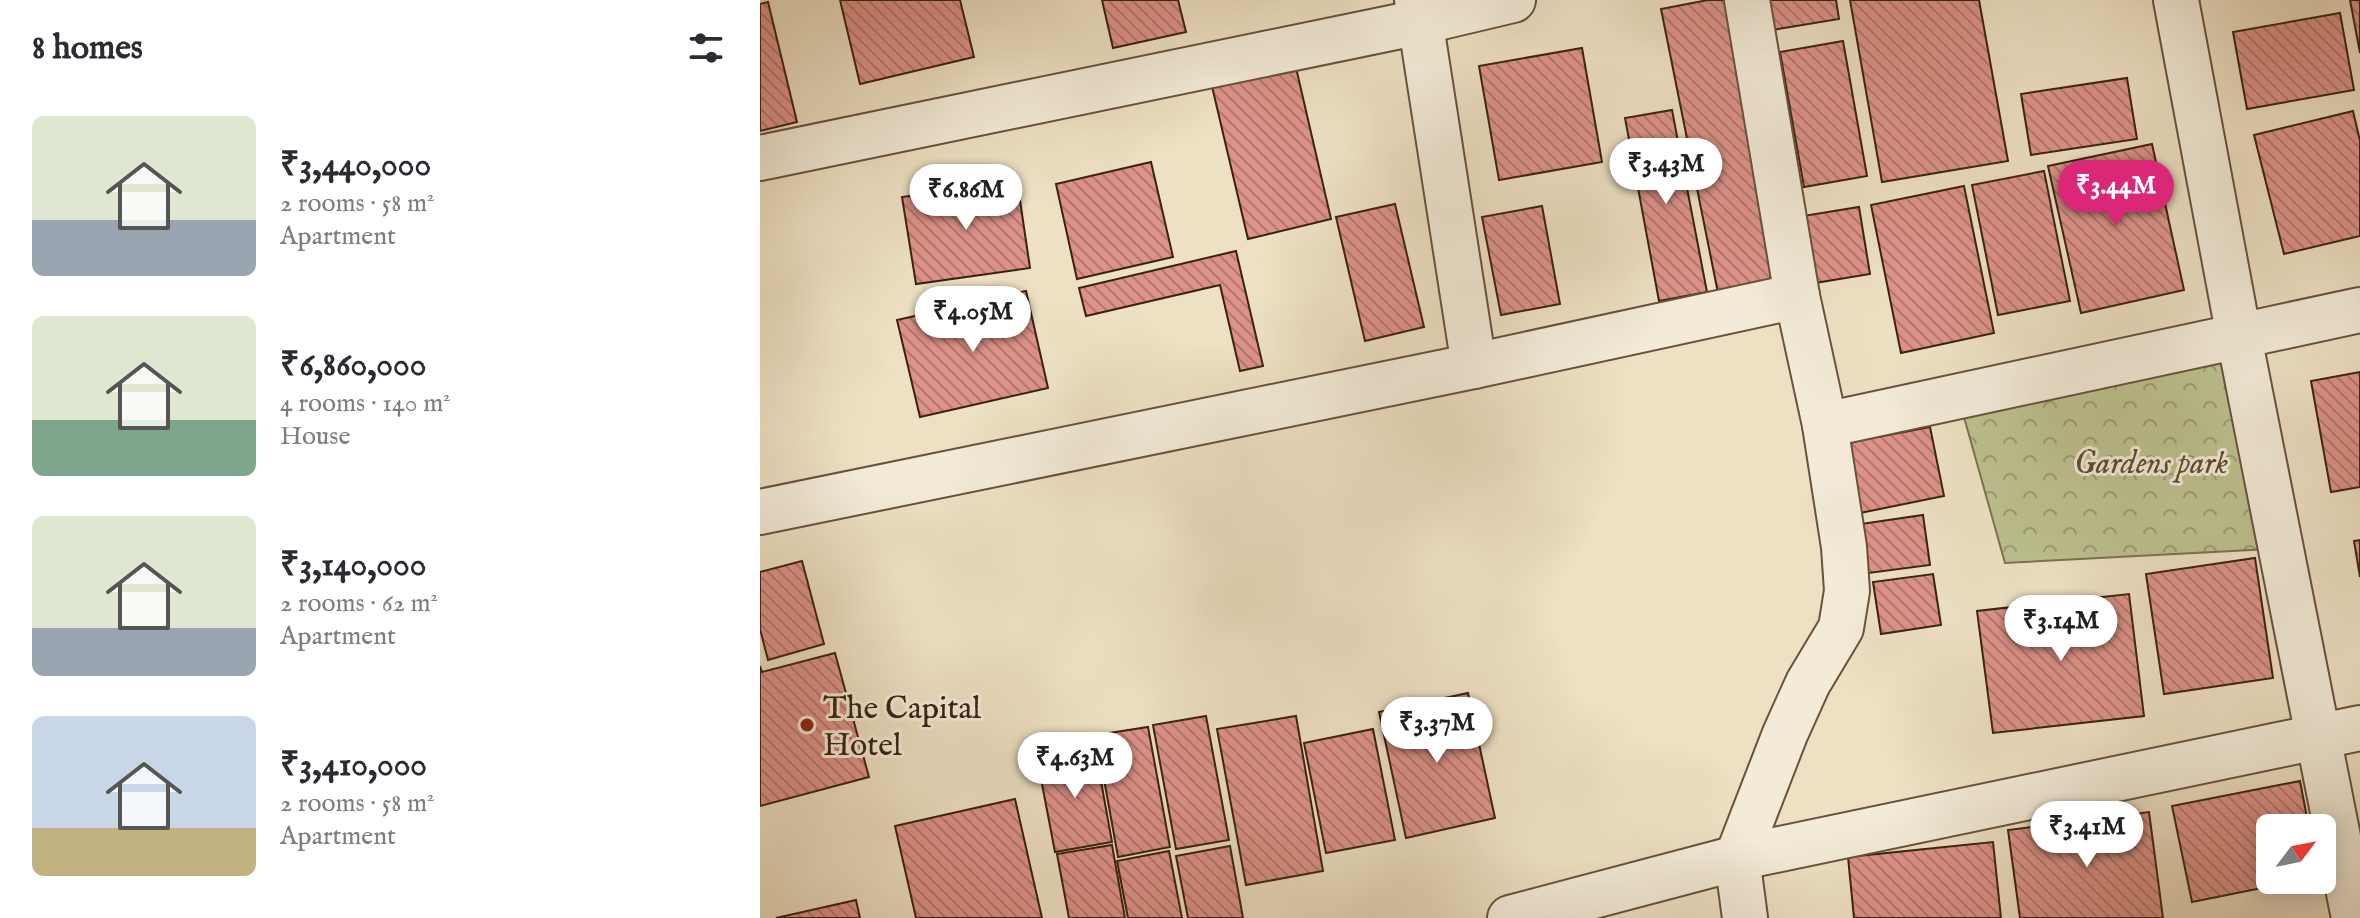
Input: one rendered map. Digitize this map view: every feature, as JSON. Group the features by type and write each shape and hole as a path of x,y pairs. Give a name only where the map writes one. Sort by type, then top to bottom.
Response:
{"street":[{"path":"760,158 1418,11 1513,0"},
{"path":"1745,918 1737,858 1808,683 1841,628 1847,591 1844,547 1825,425 1797,296 1747,0"},
{"path":"2176,0 2239,337 2339,732 2354,918"},
{"path":"1418,11 1474,366"},
{"path":"760,512 1474,366 1797,296"},
{"path":"1825,425 2360,310"},
{"path":"1510,918 1737,858 2339,732"}],"green space":[{"name":"Gardens park","path":"2231,350 2270,549 2005,563 1962,410"}],"building":[{"path":"840,0 960,0 974,57 860,84"},
{"path":"1102,0 1178,0 1186,32 1113,48"},
{"path":"1725,0 1783,286 1719,298 1661,9"},
{"path":"1767,0 1836,0 1839,19 1772,30"},
{"path":"1850,0 1979,0 2008,161 1882,182"},
{"path":"2350,0 2360,0 2360,53"},
{"path":"768,2 797,122 760,131 760,4"},
{"path":"2340,13 2354,90 2247,109 2233,32"},
{"path":"1843,41 1867,176 1804,187 1780,52"},
{"path":"1582,48 1602,162 1499,180 1479,66"},
{"path":"1294,59 1331,219 1248,239 1210,78"},
{"path":"2127,78 2137,139 2031,155 2021,94"},
{"path":"1672,110 1707,292 1659,301 1625,118"},
{"path":"2353,111 2360,141 2360,236 2284,254 2254,135"},
{"path":"2152,144 2184,290 2081,313 2048,166"},
{"path":"1151,162 1173,257 1077,279 1056,184"},
{"path":"2044,171 2070,301 1998,315 1972,185"},
{"path":"1017,180 1030,268 916,284 902,197"},
{"path":"1964,186 1994,333 1901,353 1871,205"},
{"path":"1395,204 1424,327 1365,341 1336,217"},
{"path":"1542,206 1560,304 1501,315 1482,217"},
{"path":"1859,207 1870,274 1815,283 1803,216"},
{"path":"1236,251 1263,366 1240,371 1220,285 1086,316 1079,288"},
{"path":"1026,291 1048,388 920,417 897,320"},
{"path":"2360,372 2360,487 2331,492 2311,381"},
{"path":"1930,427 1944,496 1855,514 1841,444"},
{"path":"1923,515 1930,565 1861,574 1854,525"},
{"path":"2360,540 2360,577 2354,541"},
{"path":"2255,558 2273,678 2164,694 2146,574"},
{"path":"802,561 824,644 768,660 760,629 760,572"},
{"path":"1933,574 1941,625 1881,634 1873,582"},
{"path":"2129,594 2144,716 1993,733 1977,611"},
{"name":"The Capital Hotel","path":"835,653 869,777 760,806 760,666 762,672"},
{"path":"1468,693 1495,818 1406,838 1379,712"},
{"path":"1206,716 1229,840 1176,849 1153,725"},
{"path":"1296,716 1323,871 1246,885 1217,729"},
{"path":"1148,727 1170,847 1118,857 1096,735"},
{"path":"1373,729 1395,840 1326,853 1304,743"},
{"path":"1095,748 1112,842 1055,852 1037,758"},
{"path":"2300,781 2306,814 2256,814 2256,889 2192,902 2172,806"},
{"path":"1015,799 1042,918 916,918 895,826"},
{"path":"2149,812 2163,918 2020,918 2008,830"},
{"path":"1993,842 2001,918 1854,918 1848,857"},
{"path":"1112,845 1125,918 1069,918 1057,854"},
{"path":"1230,846 1243,918 1188,918 1176,856"},
{"path":"1169,851 1182,918 1128,918 1117,861"},
{"path":"856,900 860,918 776,918"}],"place":[{"name":"The Capital Hotel","path":"807,725"}]}
